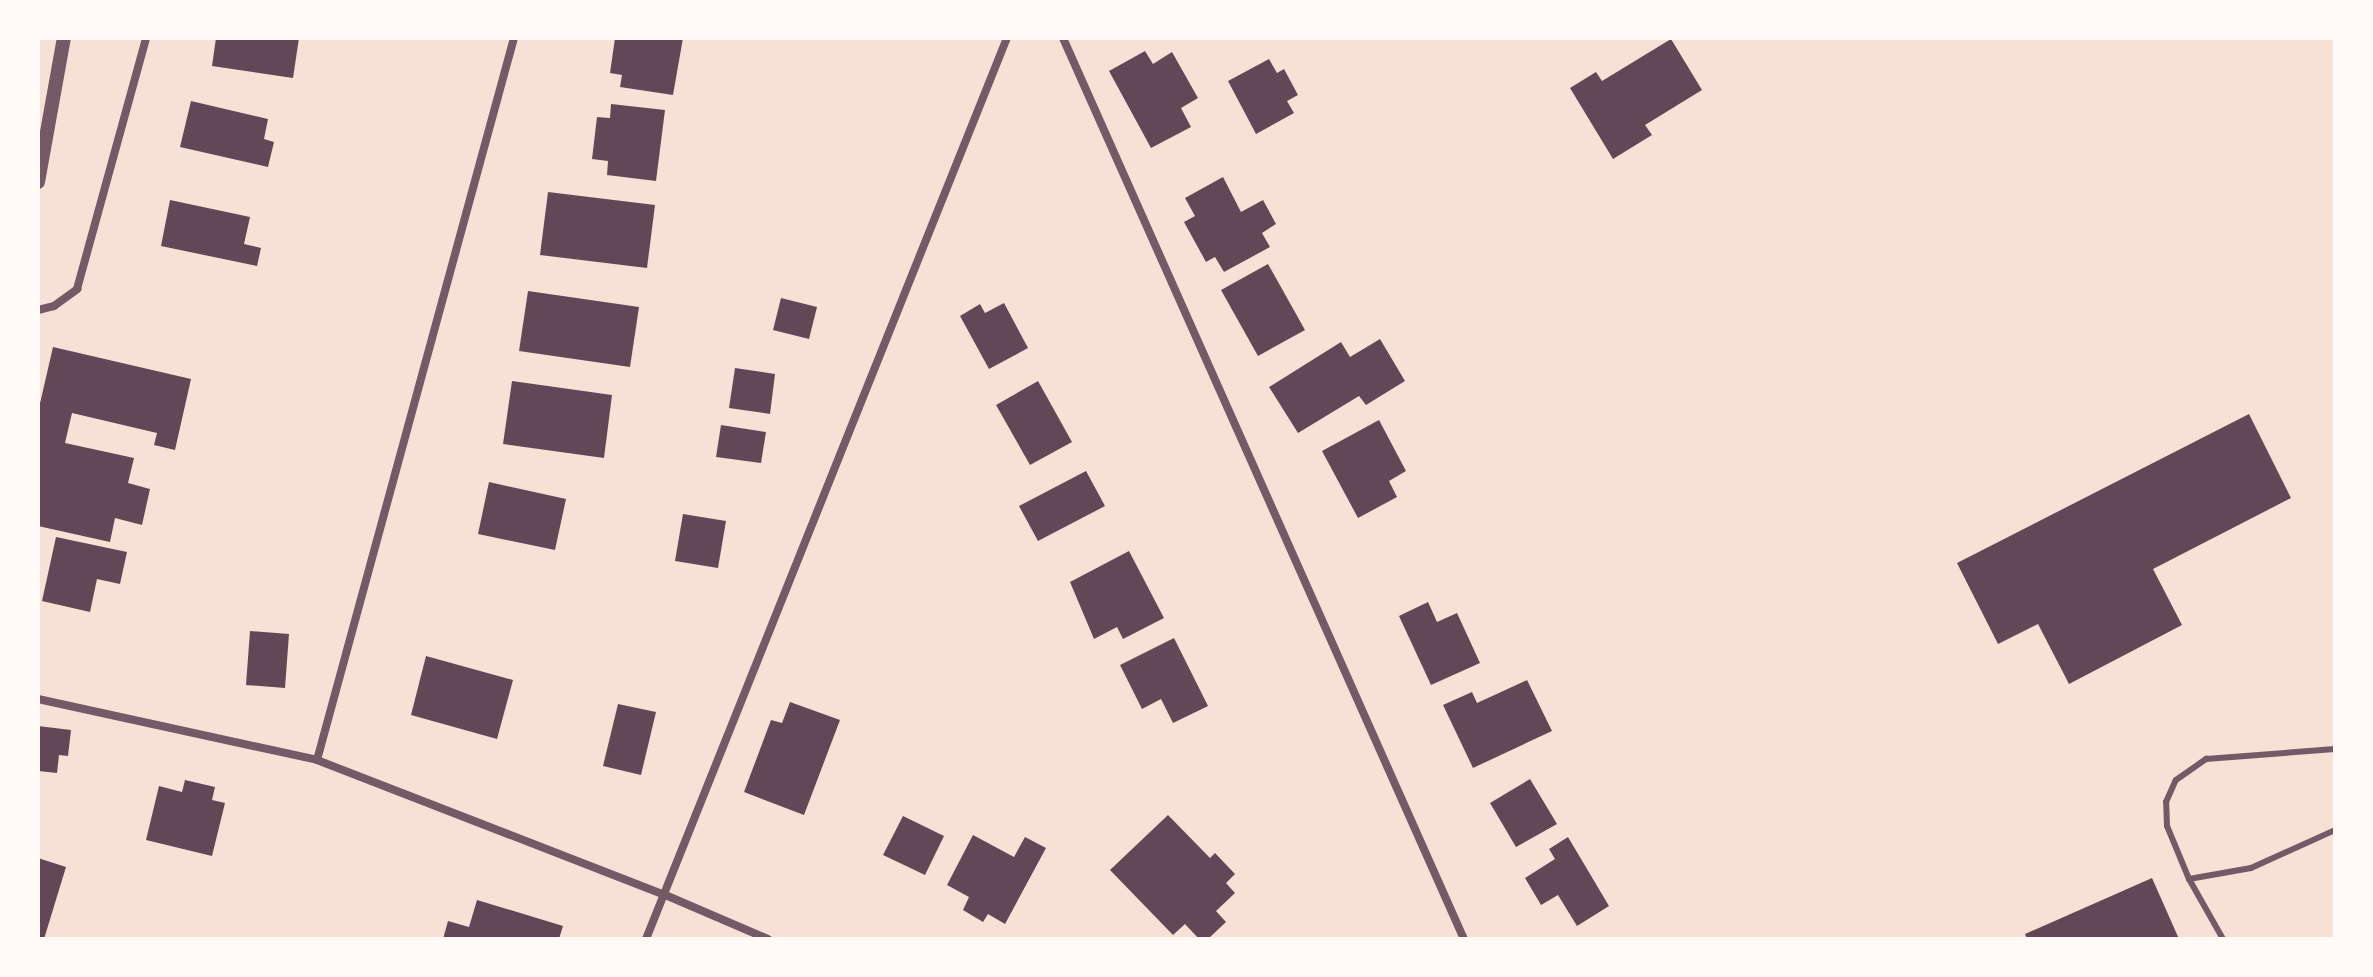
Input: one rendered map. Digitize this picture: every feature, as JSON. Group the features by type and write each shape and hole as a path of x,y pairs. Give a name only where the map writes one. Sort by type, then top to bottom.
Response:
{"street":[{"path":"38,182 64,38"},
{"path":"38,310 54,306 77,289 146,38"},
{"path":"317,760 514,38"},
{"path":"646,939 1007,38"},
{"path":"1063,38 1464,939"},
{"path":"38,699 317,760 663,894 768,939"}],"lane":[{"path":"2223,939 2189,879 2167,826 2166,802 2176,780 2206,759 2335,749"},
{"path":"2189,879 2251,868 2335,830"}],"building":[{"path":"216,38 299,38 293,78 212,66"},
{"path":"615,38 683,38 673,95 620,87 622,75 610,73"},
{"path":"1671,39 1702,90 1645,125 1652,135 1613,159 1570,88 1596,72 1602,81"},
{"path":"1145,51 1153,64 1172,52 1198,98 1181,108 1191,127 1151,148 1109,71"},
{"path":"1269,59 1277,73 1284,69 1298,95 1287,101 1294,113 1256,134 1228,81"},
{"path":"191,101 268,119 264,139 274,142 268,167 180,147"},
{"path":"611,104 665,110 656,181 607,175 608,161 592,159 597,117 610,118"},
{"path":"1223,177 1241,212 1263,200 1276,224 1262,233 1270,247 1224,272 1215,257 1206,262 1184,222 1195,216 1185,198"},
{"path":"548,192 655,205 647,268 540,255"},
{"path":"170,200 250,217 244,244 261,248 257,266 161,246"},
{"path":"1268,264 1305,330 1258,356 1221,290"},
{"path":"528,291 639,307 630,367 519,351"},
{"path":"781,298 817,307 809,339 773,330"},
{"path":"1004,303 1028,348 989,369 960,316 980,304 985,313"},
{"path":"1380,339 1405,381 1366,405 1359,396 1298,433 1269,387 1341,342 1350,357"},
{"path":"53,347 191,379 175,450 154,445 157,433 72,413 65,443 134,458 128,483 150,489 142,525 115,518 110,542 38,526 38,412"},
{"path":"735,368 775,374 770,414 729,408"},
{"path":"512,381 612,395 604,458 503,444"},
{"path":"1038,381 1072,442 1030,465 996,405"},
{"path":"2249,414 2291,498 2153,569 2182,625 2069,684 2038,624 1998,644 1957,563"},
{"path":"1379,420 1406,471 1389,481 1397,497 1358,518 1322,451"},
{"path":"721,425 766,432 761,463 716,457"},
{"path":"1086,471 1105,506 1038,541 1019,506"},
{"path":"489,482 566,499 555,550 478,534"},
{"path":"683,514 726,521 718,568 675,561"},
{"path":"56,537 127,552 120,584 97,579 90,612 42,601"},
{"path":"1129,551 1164,618 1123,639 1117,627 1094,639 1070,582"},
{"path":"1428,602 1437,622 1457,613 1480,663 1431,685 1399,616"},
{"path":"250,631 289,634 285,688 246,685"},
{"path":"1174,638 1208,706 1173,723 1161,699 1142,709 1120,665"},
{"path":"426,656 513,680 497,739 411,715"},
{"path":"1527,680 1552,731 1473,768 1443,705 1472,692 1477,703"},
{"path":"790,702 840,720 804,815 744,792 771,720 782,723"},
{"path":"618,704 656,712 641,775 603,766"},
{"path":"38,726 71,730 68,756 59,755 57,773 38,771"},
{"path":"1530,779 1557,824 1516,847 1490,803"},
{"path":"185,780 215,787 212,800 225,803 212,856 146,840 159,786 182,792"},
{"path":"1168,815 1210,858 1215,853 1235,874 1226,883 1235,893 1216,911 1226,922 1208,939 1199,939 1185,924 1173,935 1110,870"},
{"path":"903,816 944,836 925,875 883,855"},
{"path":"973,835 1014,857 1025,837 1046,848 1005,924 988,914 983,922 963,910 969,897 947,885"},
{"path":"1568,837 1609,906 1577,926 1558,895 1541,905 1525,878 1555,859 1549,849"},
{"path":"38,858 66,867 44,939 38,939"},
{"path":"2152,878 2179,939 2027,939 2025,934"},
{"path":"477,900 563,926 559,939 443,939 448,921 469,927"}]}
